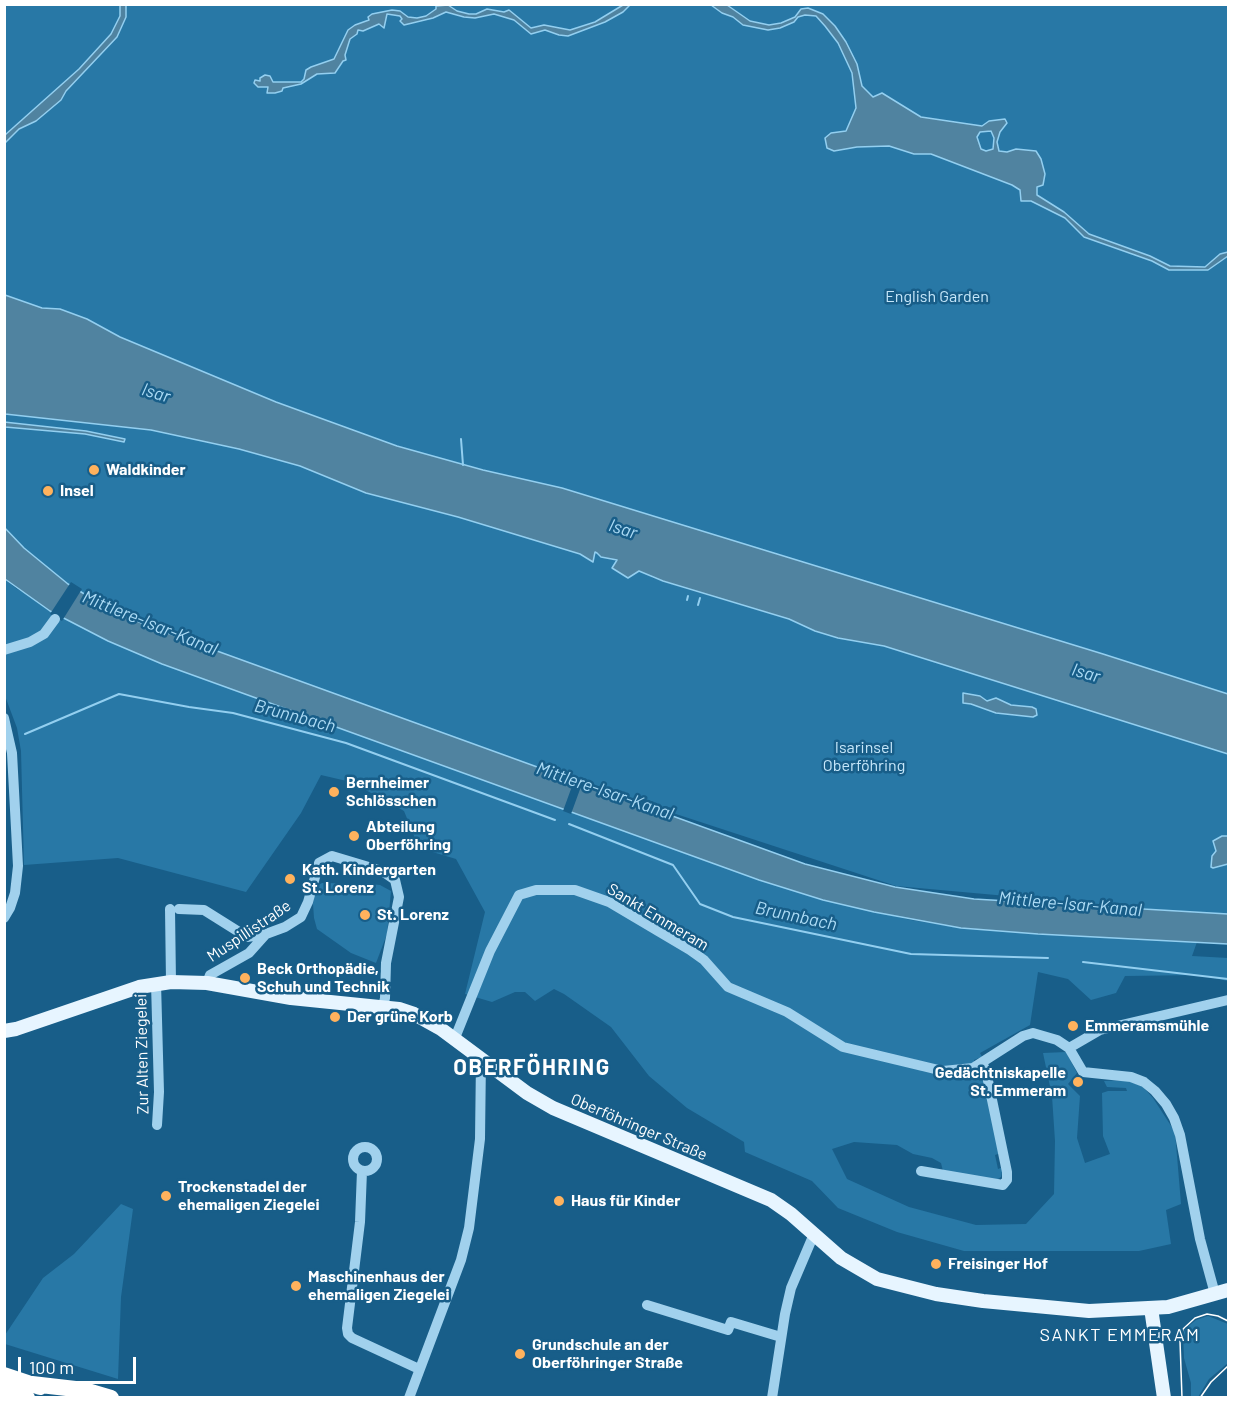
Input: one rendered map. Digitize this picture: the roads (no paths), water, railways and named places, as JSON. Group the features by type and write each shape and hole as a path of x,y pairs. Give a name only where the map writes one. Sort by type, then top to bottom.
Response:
{"highway":[{"path":"4,1375 30,1391 73,1398"},
{"path":"4,1390 84,1390 111,1398"}],"main road":[{"name":"Oberföhringer Straße","path":"4,1031 16,1029 119,993 156,983 171,982 207,983 291,998 399,1009 414,1014 455,1038 481,1059 548,1105 771,1200 791,1214 841,1258 877,1279 936,1294 1089,1311 1168,1307 1228,1290"},
{"path":"1151,1308 1164,1398"}],"street":[{"path":"4,650 30,642 44,634 55,620"},
{"path":"4,718 12,750 10,814 17,881 10,908 4,918"},
{"name":"Muspillistraße","path":"207,983 210,975 249,953 266,934 285,927 301,917 308,902 319,863 332,856 382,872 395,880 399,897 386,963 383,1007"},
{"name":"Sankt Emmeram","path":"455,1038 490,951 519,895 536,890 575,890 609,902 704,960 728,987 787,1012 843,1047 943,1071 973,1068 1023,1036 1033,1034 1057,1040 1069,1048"},
{"path":"171,982 174,909 204,910 247,937 266,934"},
{"name":"Zur Alten Ziegelei","path":"156,983 159,1092 157,1125"},
{"path":"1215,1294 1200,1239 1185,1155 1174,1118 1166,1104 1144,1082 1131,1077 1083,1072 1069,1048 1100,1030 1228,1000"},
{"path":"409,1398 461,1260 469,1228 480,1139 481,1059"},
{"path":"921,1171 1003,1185 1006,1180 1007,1172 986,1071 982,1063"},
{"path":"363,1171 348,1334 419,1370"},
{"path":"772,1398 791,1288 814,1234"},
{"path":"647,1305 728,1330 731,1322 782,1337"}],"water":[{"path":"120,5 126,5 126,17 117,37 66,91 61,100 36,121 19,129 5,143 5,135 79,69 111,34 120,16"},
{"path":"448,5 457,11 469,14 476,14 487,9 504,12 509,10 531,28 544,25 570,30 595,22 623,5 630,5 623,12 605,22 568,36 545,30 531,34 514,20 494,14 475,18 446,12 433,18 404,25 400,21 402,19 400,16 387,14 384,28 379,24 363,31 358,30 357,34 350,39 345,55 346,60 335,73 317,74 301,84 283,88 282,91 275,93 267,93 268,87 258,87 254,83 255,80 260,81 260,78 265,75 270,76 273,82 301,82 306,70 334,59 348,30 369,20 368,17 372,14 392,10 417,18 426,16 436,9 436,6"},
{"path":"711,5 727,5 750,21 769,25 795,17 801,9 808,8 823,14 846,42 857,64 862,86 873,97 882,93 921,117 982,126 989,121 1005,119 1007,123 1000,132 997,142 999,151 1007,152 1016,149 1036,151 1045,174 1043,185 1037,187 1037,195 1064,212 1089,234 1150,256 1170,266 1205,267 1220,254 1228,252 1228,256 1208,270 1169,270 1152,261 1084,237 1065,218 1031,201 1021,201 1020,190 1012,185 931,154 914,154 889,146 857,147 834,151 827,148 825,138 831,133 846,131 856,108 852,73 838,43 825,26 816,16 805,15 780,28 768,30 743,25 733,17","holes":["991,131 994,138 993,149 986,151 981,149 977,137 980,132"]},
{"name":"Isar","path":"5,295 42,308 60,309 87,319 120,337 276,402 397,446 483,470 562,488 1228,694 1228,754 884,646 838,638 815,631 789,619 663,581 639,571 628,578 612,568 617,560 601,557 595,552 593,562 580,554 458,517 366,493 300,466 239,449 151,430 5,414"},
{"path":"4,422 86,431 125,439 124,442 85,434 5,427"},
{"path":"4,527 24,548 68,584 104,606 148,626 805,864 895,887 974,899 1228,914 1228,944 961,928 823,900 759,880 162,664 108,641 50,611 5,579"},
{"path":"963,693 980,696 987,701 996,698 1011,705 1032,707 1036,709 1037,715 1033,717 996,713 963,703"},
{"path":"1222,836 1228,836 1228,864 1213,868 1211,867 1212,856 1216,851 1213,841"}],"waterway":[{"path":"461,439 463,465"},
{"path":"687,600 688,596"},
{"path":"698,605 700,598"},
{"name":"Brunnbach","path":"25,734 119,694 233,713 346,743 555,820"},
{"name":"Brunnbach","path":"569,824 673,865 700,904 733,917 911,954 1048,958"},
{"name":"Brunnbach","path":"1083,962 1228,979"}],"tram line":[{"path":"1182,1398 1180,1341 1183,1329 1195,1318 1207,1314 1228,1321"},
{"path":"1200,1398 1211,1382 1228,1366"}],"place":[{"name":"Waldkinder","path":"94,470"},
{"name":"Insel","path":"48,491"},
{"name":"Bernheimer Schlösschen","path":"334,792"},
{"name":"Abteilung Oberföhring","path":"354,836"},
{"name":"Kath. Kindergarten St. Lorenz","path":"290,879"},
{"name":"St. Lorenz","path":"365,915"},
{"name":"Beck Orthopädie, Schuh und Technik","path":"245,978"},
{"name":"Der grüne Korb","path":"335,1017"},
{"name":"Emmeramsmühle","path":"1073,1026"},
{"name":"Gedächtniskapelle St. Emmeram","path":"1078,1082"},
{"name":"Trockenstadel der ehemaligen Ziegelei","path":"166,1196"},
{"name":"Haus für Kinder","path":"559,1201"},
{"name":"Freisinger Hof","path":"936,1264"},
{"name":"Maschinenhaus der ehemaligen Ziegelei","path":"296,1286"},
{"name":"Grundschule an der Oberföhringer Straße","path":"520,1354"}],"district":[{"name":"OBERFÖHRING","path":"532,1068"},
{"name":"SANKT EMMERAM","path":"1120,1335"}],"park label":[{"name":"English Garden","path":"937,297"},
{"name":"Isarinsel Oberföhring","path":"864,757"}],"water label":[{"name":"Mittlere-Isar-Kanal","path":"150,623"},
{"name":"Mittlere-Isar-Kanal","path":"605,791"},
{"name":"Mittlere-Isar-Kanal","path":"1070,904"}]}
